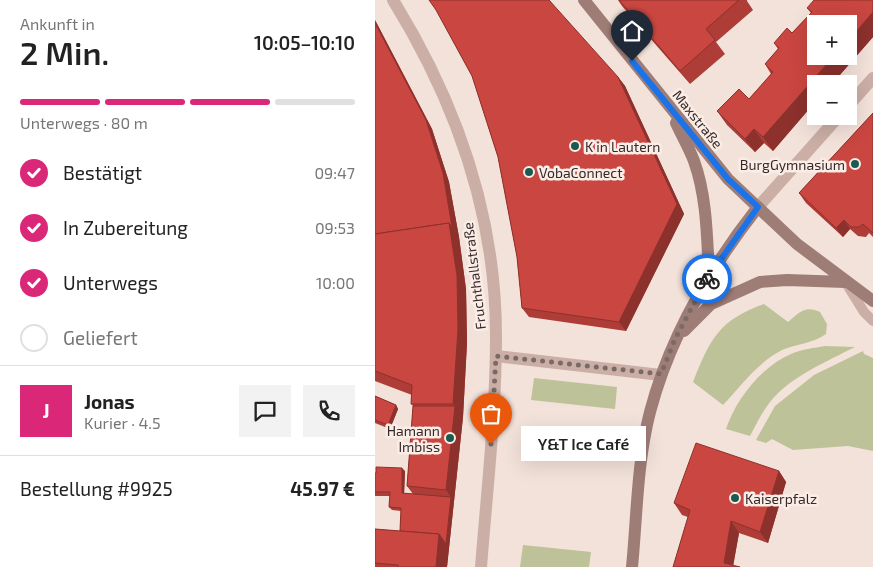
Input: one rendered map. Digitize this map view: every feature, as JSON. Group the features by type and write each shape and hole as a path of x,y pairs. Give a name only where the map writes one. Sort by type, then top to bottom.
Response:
{"main road":[{"name":"Maxstraße","path":"584,0 728,179 797,244 845,282 873,300"},
{"path":"668,106 696,171 706,215 709,275"},
{"path":"633,567 642,456 650,413 661,374 675,339 709,275 758,207"},
{"path":"675,339 711,304 760,282 787,280 845,282"}],"street":[{"name":"Fruchthallstraße","path":"393,0 416,36 447,100 477,185 493,285 496,356 481,567"},
{"path":"857,96 873,78"},
{"path":"758,207 831,125"},
{"path":"496,356 661,374"}],"lane":[{"path":"845,282 864,312 873,321"}],"green space":[{"path":"764,304 788,322 806,310 810,309 820,312 827,324 826,334 773,355 750,375 723,405 693,382 699,367 711,343 726,324 749,310"},
{"path":"825,346 855,347 809,370 778,393 767,406 750,436 726,429 736,406 743,396 751,385 770,367 795,352"},
{"path":"863,351 864,354 873,358 873,451 848,446 793,450 772,439 766,443 756,440 775,406 814,375"},
{"path":"534,378 617,387 615,409 531,400"},
{"path":"523,545 591,552 589,567 520,567"}],"building":[{"name":"K in Lautern","path":"429,0 549,0 618,77 677,204 619,322 522,308 517,257 498,157 472,76"},
{"path":"619,0 739,0 706,29 715,40 680,71"},
{"path":"814,0 873,0 873,12 857,31 857,15 809,15 812,12 807,8"},
{"path":"807,17 807,65 826,65 817,75 807,75 807,87 763,137 754,129 745,139 717,111 739,89 749,99 773,72 765,64 779,48 774,43 787,28 792,33"},
{"path":"375,23 426,120 443,173 452,227 449,223 375,234"},
{"name":"BurgGymnasium","path":"873,113 873,233 863,224 859,227 851,227 844,220 836,228 799,193"},
{"path":"449,223 457,275 458,329 453,404 411,404 412,385 375,371 375,234"},
{"path":"375,396 396,405 388,425 375,420"},
{"path":"413,406 455,406 446,490 407,486"},
{"name":"Kaiserpfalz","path":"696,443 779,471 760,532 731,521 724,563 740,567 673,567 690,510 674,503"},
{"path":"376,467 402,468 402,493 451,497 446,544 439,534 400,531 401,508 389,507 390,492 375,492"},
{"path":"375,529 439,534 436,567 398,567 398,565 375,563"}],"way so far":[{"path":"491,444 496,356 661,374 675,339 707,279"}],"place":[{"name":"K in Lautern","path":"575,146"},
{"name":"BurgGymnasium","path":"855,164"},
{"name":"VobaConnect","path":"529,172"},
{"name":"Hamann Imbiss","path":"450,438"},
{"name":"Y&T Ice Café","path":"491,444"},
{"name":"Kaiserpfalz","path":"735,498"}],"route":[{"path":"632,61 728,179 758,207 717,262 707,279"}]}
